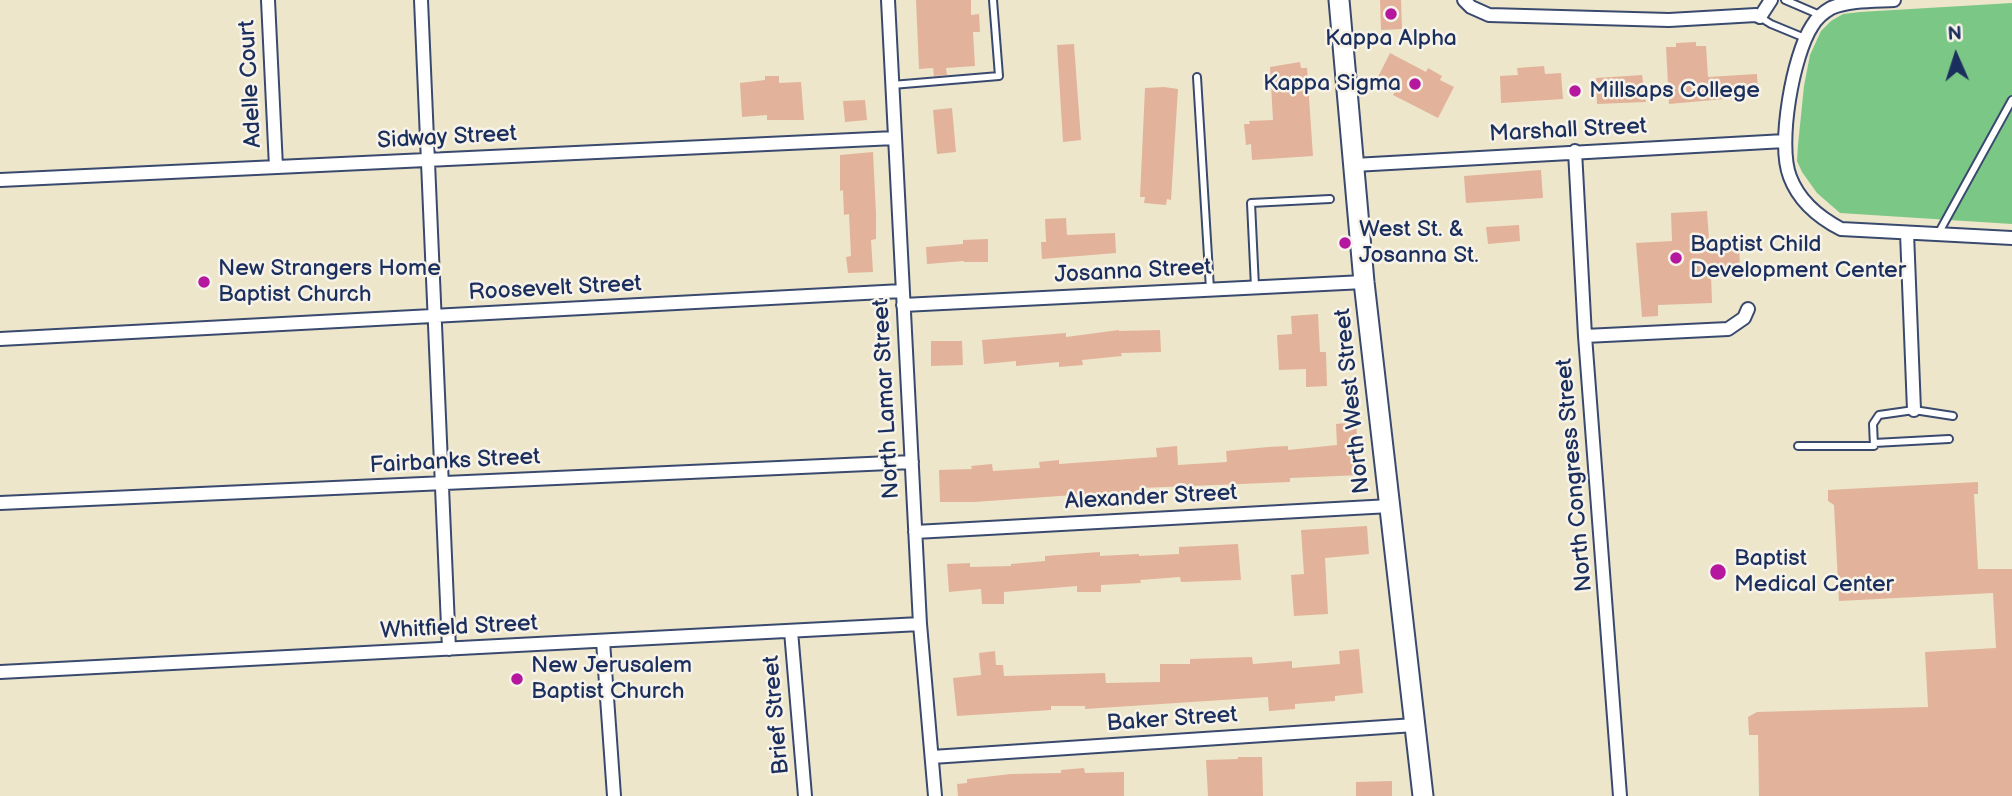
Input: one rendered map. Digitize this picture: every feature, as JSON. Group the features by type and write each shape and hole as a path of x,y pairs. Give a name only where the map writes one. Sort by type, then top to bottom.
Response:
{"street":[{"name":"Adelle Court","path":"268,0 276,167"},
{"path":"421,0 449,649"},
{"name":"North Lamar Street","path":"888,0 920,624 935,796"},
{"name":"North West Street","path":"1339,0 1364,282 1423,796"},
{"path":"1464,0 1471,7 1489,15 1669,20 1756,15 1760,17 1771,0"},
{"path":"1895,0 1850,2 1833,7 1817,21 1806,38 1793,83 1785,141 1788,174 1806,203 1824,220 1841,229 2012,238"},
{"name":"Sidway Street","path":"0,180 895,138"},
{"name":"Marshall Street","path":"1354,165 1785,141"},
{"name":"North Congress Street","path":"1575,151 1585,336 1620,796"},
{"path":"1907,233 1914,410"},
{"name":"Josanna Street","path":"903,305 1364,282"},
{"name":"Roosevelt Street","path":"0,339 902,291"},
{"path":"1585,336 1728,329 1744,318 1748,309"},
{"name":"Fairbanks Street","path":"0,503 912,462"},
{"name":"Alexander Street","path":"915,532 1390,506"},
{"name":"Whitfield Street","path":"0,672 920,624"},
{"name":"Brief Street","path":"791,631 805,796"},
{"path":"603,641 614,796"},
{"name":"Baker Street","path":"932,757 1415,725"}],"lane":[{"path":"892,85 999,76 993,0"},
{"path":"1785,0 1817,21"},
{"path":"1756,15 1806,38"},
{"path":"1197,77 1210,289"},
{"path":"1938,234 2012,100"},
{"path":"1255,287 1251,203 1330,199"},
{"path":"1874,445 1873,424 1879,415 1914,410 1954,416"},
{"path":"1798,446 1874,445 1949,439"}],"green space":[{"path":"2012,3 2012,224 1840,213 1817,193 1797,161 1798,145 1810,55 1821,31 1831,21 1843,14 1860,12"}],"building":[{"path":"916,0 971,0 971,15 979,14 980,32 973,32 975,66 946,68 947,75 934,76 933,68 919,69"},
{"name":"Kappa Alpha","path":"1380,0 1401,0 1402,29 1381,30"},
{"path":"1696,42 1696,46 1706,46 1708,77 1757,74 1758,96 1669,104 1666,47 1676,47 1676,43"},
{"path":"1074,44 1081,140 1063,142 1057,45"},
{"name":"Kappa Sigma","path":"1390,53 1426,72 1428,68 1442,76 1440,80 1454,87 1438,118 1393,95 1395,91 1376,81"},
{"path":"1300,62 1301,68 1307,68 1313,156 1252,160 1251,144 1246,145 1244,124 1250,124 1249,121 1273,120 1270,67"},
{"path":"1544,66 1545,74 1561,73 1563,99 1501,103 1500,76 1518,75 1517,68"},
{"path":"1642,75 1646,102 1597,104 1596,78"},
{"path":"765,76 779,76 779,83 801,82 804,120 767,120 767,115 742,117 740,83 765,80"},
{"path":"1145,88 1178,89 1171,200 1167,199 1166,205 1144,203 1145,197 1140,197"},
{"path":"865,100 867,120 845,122 843,101"},
{"path":"952,108 956,152 937,154 933,110"},
{"path":"873,152 876,239 871,240 873,272 848,273 846,257 851,256 849,214 844,215 843,190 840,191 840,155"},
{"path":"1541,170 1543,198 1466,203 1464,176"},
{"name":"Baptist Child Development Center","path":"1707,211 1709,239 1739,237 1740,273 1711,274 1712,303 1658,305 1658,316 1642,317 1636,243 1672,241 1671,213"},
{"path":"1066,218 1067,235 1115,233 1116,253 1042,259 1041,242 1046,242 1045,219"},
{"path":"1519,225 1520,241 1488,244 1486,227"},
{"path":"988,239 988,262 927,264 926,247 963,244 963,240"},
{"path":"1318,314 1320,352 1326,352 1327,386 1306,387 1306,369 1279,370 1277,335 1292,334 1291,316"},
{"path":"1119,330 1160,330 1161,352 1121,353 1122,356 1082,360 1083,365 1059,367 1059,362 1016,366 1016,361 984,364 982,340 1066,333 1066,337"},
{"path":"931,341 962,341 963,365 931,366"},
{"path":"1356,422 1360,475 1290,478 1290,482 1141,488 1141,492 1118,494 940,502 939,470 972,469 971,466 992,464 993,471 1040,468 1039,462 1059,460 1059,464 1157,457 1156,448 1177,446 1178,465 1227,462 1226,451 1288,446 1288,450 1337,445 1336,424"},
{"path":"1978,482 1978,494 1974,494 1978,569 2012,569 2012,796 1759,796 1758,735 1749,735 1748,717 1757,712 1928,707 1925,652 1996,648 1993,593 1839,601 1834,505 1828,501 1828,490"},
{"path":"1367,526 1369,554 1325,558 1328,614 1294,616 1291,575 1304,574 1301,530"},
{"path":"1238,544 1241,580 1181,582 1180,577 1101,585 1101,592 1077,592 1077,586 1004,592 1004,604 982,604 981,589 949,592 947,564 970,563 970,567 1011,566 1045,561 1045,556 1100,552 1100,556 1179,554 1179,547"},
{"path":"1359,649 1363,693 1335,696 1335,701 1295,704 1295,709 1269,711 1268,697 1085,709 1085,706 1051,706 1051,710 957,716 953,678 981,675 979,653 995,651 996,665 1003,665 1004,676 1105,673 1106,683 1160,682 1160,664 1190,664 1190,659 1252,657 1253,664 1292,661 1292,668 1340,664 1339,651"},
{"path":"1262,757 1263,796 1208,796 1206,760"},
{"path":"1084,768 1085,773 1124,772 1124,796 958,796 957,784 967,783 967,779 1011,774 1061,773 1061,770"},
{"path":"1392,781 1392,796 1356,796 1356,782"}],"place":[{"name":"Kappa Alpha","path":"1391,14"},
{"name":"Kappa Sigma","path":"1415,84"},
{"name":"Millsaps College","path":"1575,91"},
{"name":"West St. & Josanna St.","path":"1345,243"},
{"name":"Baptist Child Development Center","path":"1676,258"},
{"name":"New Strangers Home Baptist Church","path":"204,282"},
{"name":"Baptist Medical Center","path":"1718,572"},
{"name":"New Jerusalem Baptist Church","path":"517,679"}]}
